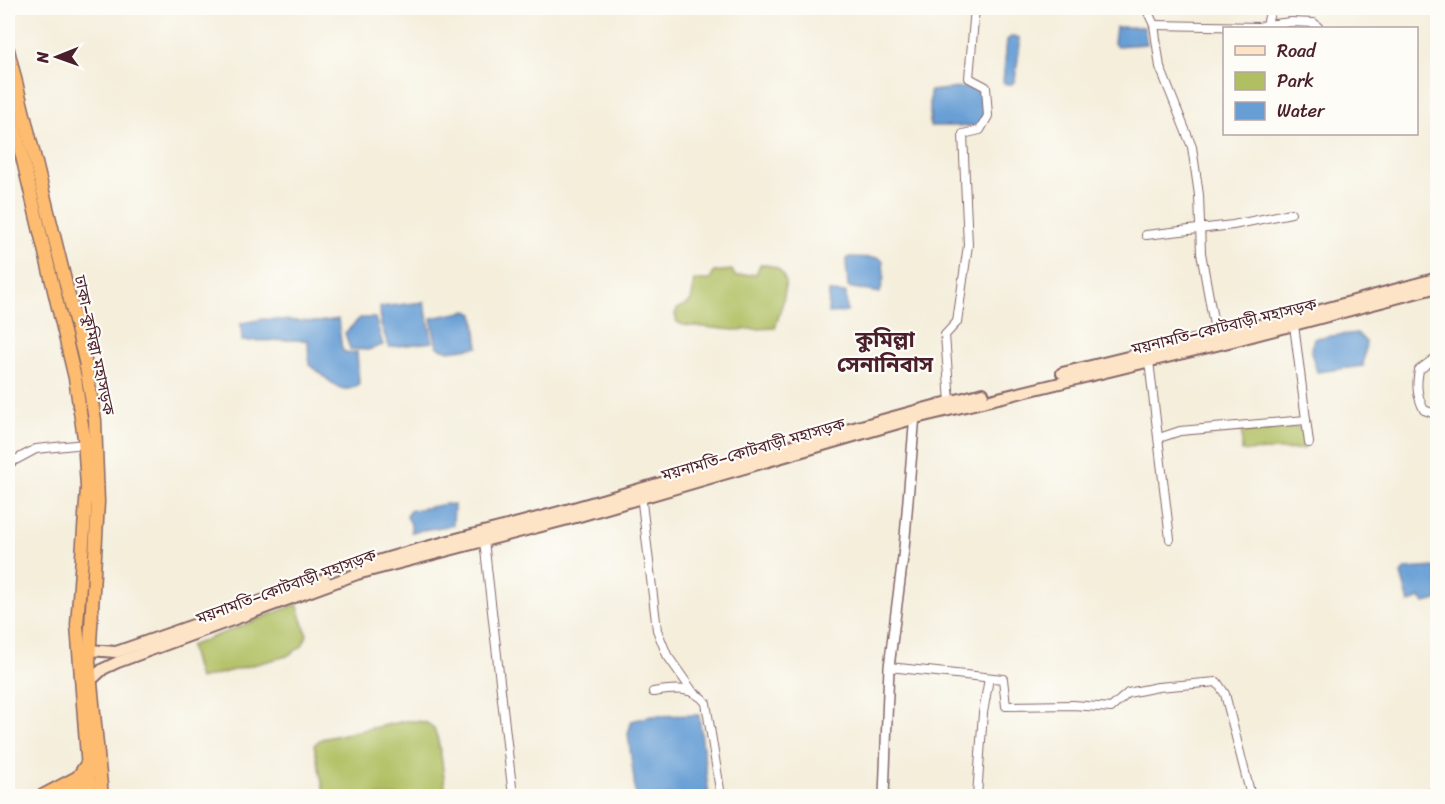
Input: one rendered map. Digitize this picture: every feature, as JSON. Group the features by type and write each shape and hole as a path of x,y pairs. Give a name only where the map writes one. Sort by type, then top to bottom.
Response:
{"highway":[{"name":"ঢাকা–কুমিল্লা মহাসড়ক","path":"8,50 85,361 95,420 98,502 89,650 102,796"},
{"name":"ঢাকা–কুমিল্লা মহাসড়ক","path":"8,98 75,378 85,444 87,488 77,625 88,793"},
{"path":"42,796 78,777 86,765"},
{"path":"52,796 71,790 88,793"}],"main road":[{"name":"ময়নামতি–কোটবাড়ী মহাসড়ক","path":"915,415 950,402 1437,278"},
{"name":"ময়নামতি–কোটবাড়ী মহাসড়ক","path":"89,650 116,652 356,571 484,541 641,493 915,415 1294,325 1437,287"},
{"name":"ময়নামতি–কোটবাড়ী মহাসড়ক","path":"90,681 103,669 118,662 420,547 641,493"},
{"path":"1427,796 1437,793"}],"street":[{"path":"950,402 945,335 957,321 968,245 963,134 980,130 988,116 987,87 969,78 975,8"},
{"path":"1146,8 1154,25 1160,67 1192,147 1200,229 1216,336"},
{"path":"1267,25 1271,8"},
{"path":"1154,25 1267,25 1301,22 1314,23 1318,27"},
{"path":"1146,235 1200,229 1291,213"},
{"path":"1294,325 1309,443"},
{"path":"1437,356 1419,370 1417,383 1418,397 1425,410 1437,415"},
{"path":"1149,360 1170,539"},
{"path":"884,796 889,668 904,549 915,415"},
{"path":"1159,438 1180,431 1306,420"},
{"path":"8,464 36,449 85,444"},
{"path":"641,493 657,630 667,655 693,692"},
{"path":"484,541 513,796"},
{"path":"889,668 1003,679 1005,706 1111,708 1128,693 1158,687 1217,682 1225,694 1251,796"},
{"path":"977,796 983,713 989,678"},
{"path":"653,692 674,688 700,694 705,703 721,796"}],"green space":[{"path":"760,265 773,266 780,271 784,279 784,299 775,328 734,330 683,325 677,322 675,314 678,308 690,301 694,280 710,280 714,272 732,270 735,276 756,274"},
{"path":"1304,427 1304,449 1242,451 1242,429"},
{"path":"297,604 307,635 302,646 287,656 199,679 190,646"},
{"path":"405,721 426,723 435,732 440,749 446,796 325,796 314,745 321,739"}],"water":[{"path":"1116,27 1144,27 1147,44 1116,46 1114,43"},
{"path":"1011,37 1019,38 1020,44 1015,80 1012,84 1005,84 1003,81 1007,40"},
{"path":"978,86 984,93 983,120 980,126 930,126 930,91"},
{"path":"849,257 879,258 883,261 884,277 880,293 848,287 846,261"},
{"path":"829,292 846,293 847,312 828,313"},
{"path":"424,302 433,342 389,347 381,325 380,307"},
{"path":"467,311 474,314 478,347 449,351 437,347 431,318"},
{"path":"360,318 375,318 383,345 368,350 350,349 345,333"},
{"path":"263,319 317,322 338,319 342,349 346,353 357,352 359,384 352,388 339,387 309,365 308,340 242,341 241,323"},
{"path":"1357,333 1366,342 1363,366 1317,372 1311,352 1314,338"},
{"path":"446,504 454,505 453,525 411,532 411,524 407,517 409,511"},
{"path":"1437,567 1437,600 1425,603 1420,598 1409,603 1401,574 1405,569"},
{"path":"699,715 709,796 636,796 628,733 632,721 652,716"}],"district":[{"name":"কুমিল্লা সেনানিবাস","path":"885,352"}]}
